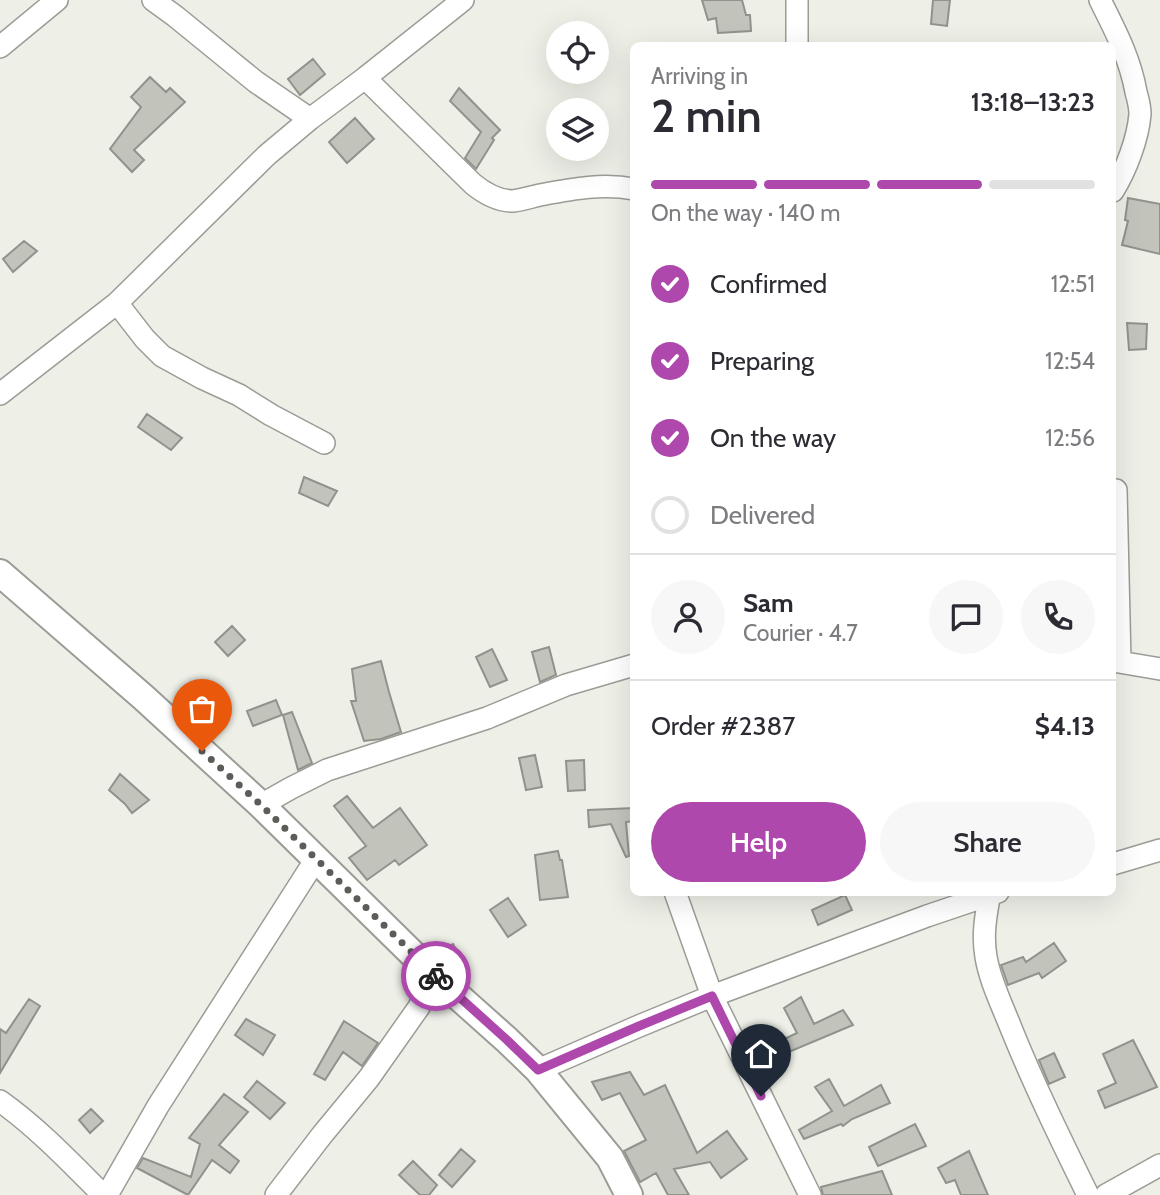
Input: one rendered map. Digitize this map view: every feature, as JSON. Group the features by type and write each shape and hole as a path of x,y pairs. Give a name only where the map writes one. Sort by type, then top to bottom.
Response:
{"street":[{"path":"0,47 57,0"},
{"path":"153,0 256,82 310,119"},
{"path":"0,394 117,303 267,155 463,0"},
{"path":"797,0 797,42"},
{"path":"1100,0 1150,110 1116,186"},
{"path":"365,78 473,184 499,199 513,201 596,186 630,188"},
{"path":"117,303 162,356 324,443"},
{"path":"1116,490 1116,662 1160,670"},
{"path":"0,573 143,697 261,805 433,974 538,1070 610,1158 629,1195"},
{"path":"261,805 327,770 487,718 566,685 630,666"},
{"path":"1116,863 1160,849"},
{"path":"0,1101 105,1195 158,1106 316,859"},
{"path":"677,896 712,996 810,1195"},
{"path":"538,1070 712,996 984,896"},
{"path":"991,896 984,929 986,958 997,994 1049,1114 1088,1195"},
{"path":"276,1195 369,1078 419,1007 433,974"},
{"path":"1106,1195 1160,1165"}],"building":[{"path":"702,0 742,0 746,15 750,15 751,31 718,33 716,18 708,20"},
{"path":"933,0 950,0 947,26 931,24"},
{"path":"313,59 325,74 300,95 288,79"},
{"path":"150,77 166,92 170,88 185,102 134,150 144,160 132,172 110,149 141,107 131,97"},
{"path":"459,88 500,130 492,138 494,140 476,169 465,158 481,132 450,101"},
{"path":"355,118 374,139 347,163 329,142"},
{"path":"1128,198 1160,204 1160,254 1122,245 1128,221 1125,220"},
{"path":"24,241 37,251 13,272 3,259"},
{"path":"1127,323 1147,324 1146,349 1129,350"},
{"path":"147,414 182,438 171,450 138,427"},
{"path":"304,477 337,491 328,506 299,493"},
{"path":"232,626 245,640 228,656 215,642"},
{"path":"549,647 556,675 540,682 532,652"},
{"path":"492,649 507,680 490,687 476,657"},
{"path":"381,661 401,732 364,741 351,701 356,701 352,669"},
{"path":"276,700 282,715 253,726 247,711"},
{"path":"292,712 312,763 298,770 283,715"},
{"path":"535,755 542,787 526,790 519,758"},
{"path":"584,760 585,790 568,791 566,761"},
{"path":"120,774 149,800 132,813 109,790"},
{"path":"347,796 373,828 400,808 427,845 399,865 395,860 367,880 349,858 366,846 334,806"},
{"path":"630,808 630,822 626,822 629,856 626,857 611,824 589,827 588,810"},
{"path":"558,851 568,897 540,900 535,855"},
{"path":"845,896 852,910 818,925 812,910"},
{"path":"508,898 526,925 508,937 490,910"},
{"path":"1054,943 1066,961 1042,978 1039,973 1008,985 1001,965 1023,957 1026,962"},
{"path":"453,944 469,974 461,978 434,953"},
{"path":"801,997 814,1024 843,1010 853,1025 784,1054 778,1042 797,1033 784,1008"},
{"path":"29,999 40,1006 0,1073 0,1029 6,1033"},
{"path":"246,1019 275,1035 263,1055 235,1035"},
{"path":"344,1021 378,1043 362,1066 343,1052 325,1080 314,1074"},
{"path":"1133,1040 1157,1087 1105,1108 1098,1091 1116,1083 1103,1054"},
{"path":"1054,1053 1065,1077 1049,1084 1039,1060"},
{"path":"630,1072 644,1095 665,1085 697,1153 727,1131 747,1159 721,1178 710,1162 674,1169 689,1195 668,1195 656,1173 640,1182 624,1151 646,1140 620,1093 602,1100 592,1082"},
{"path":"829,1079 844,1106 881,1085 890,1103 852,1119 843,1126 841,1124 804,1139 799,1130 832,1111 815,1087"},
{"path":"257,1081 285,1103 270,1119 244,1097"},
{"path":"224,1094 248,1112 219,1145 239,1161 230,1173 212,1160 188,1195 137,1168 143,1158 191,1177 200,1144 189,1138"},
{"path":"91,1109 103,1121 90,1133 79,1120"},
{"path":"915,1124 926,1146 878,1166 869,1147"},
{"path":"461,1149 475,1161 452,1187 439,1175"},
{"path":"969,1151 988,1195 961,1195 955,1180 946,1183 938,1168"},
{"path":"413,1161 437,1185 429,1195 420,1195 399,1175"},
{"path":"882,1171 892,1195 823,1195 821,1187"}],"way so far":[{"path":"202,751 436,976"}],"route":[{"path":"436,976 538,1070 712,996 761,1096"}]}
